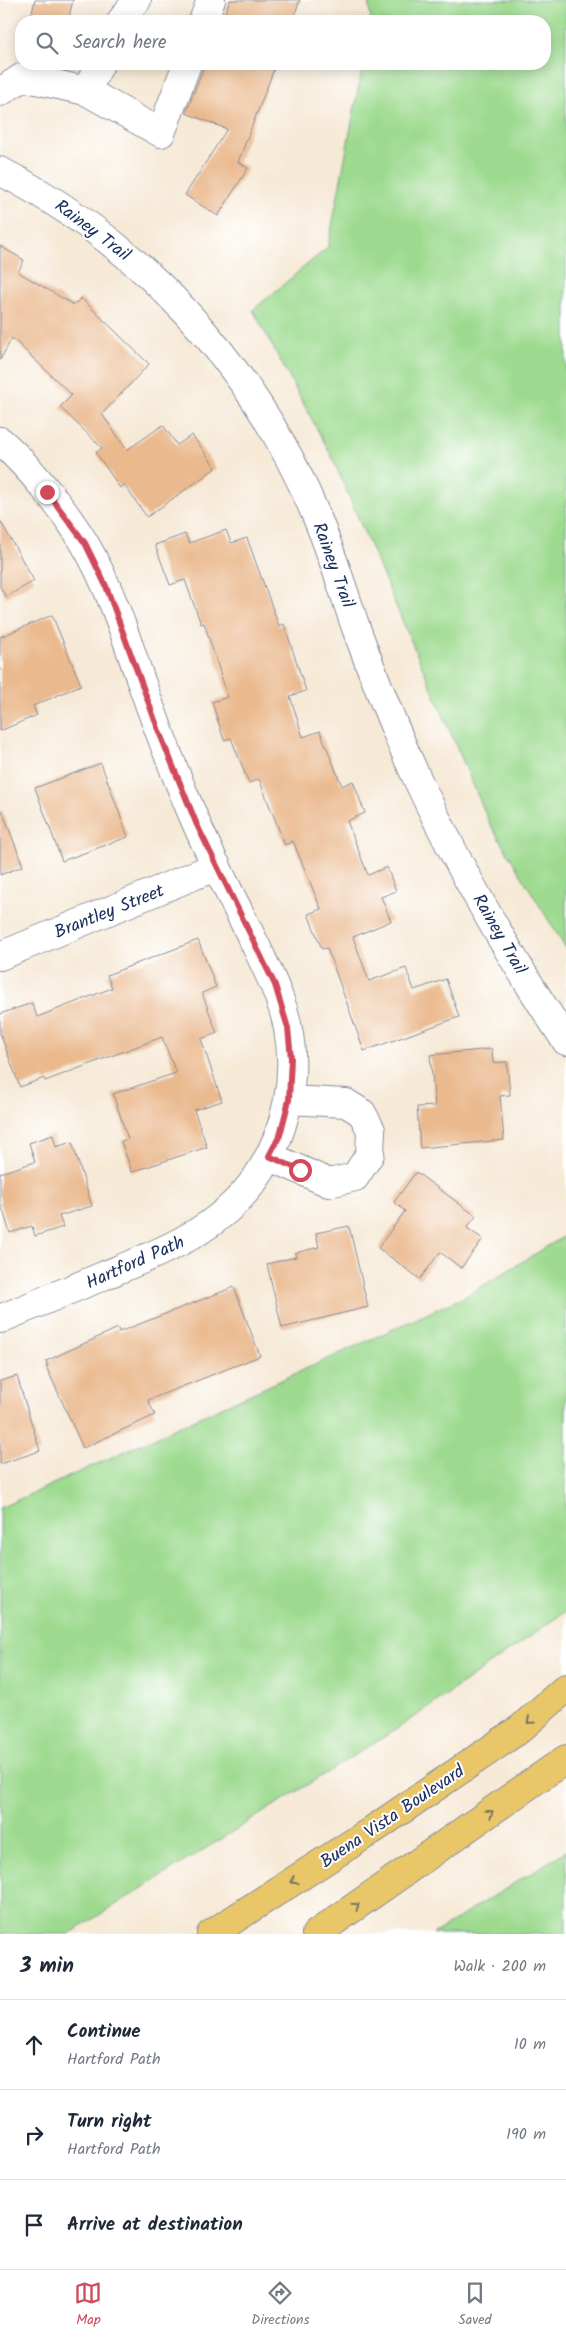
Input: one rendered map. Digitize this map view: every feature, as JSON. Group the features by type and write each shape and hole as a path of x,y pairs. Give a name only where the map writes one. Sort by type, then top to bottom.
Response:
{"main road":[{"name":"Buena Vista Boulevard","path":"212,1934 371,1831 520,1729 566,1688"},
{"path":"316,1934 564,1765"}],"street":[{"path":"125,15 136,0"},
{"path":"205,15 211,0"},
{"path":"86,91 97,70"},
{"path":"0,92 23,77 86,91 161,133 185,70"},
{"name":"Rainey Trail","path":"0,171 38,190 72,212 150,274 186,312 243,381 288,455 315,511 357,630 414,772 506,948 566,1042"},
{"name":"Hartford Path","path":"0,441 13,452 47,492 85,543 106,586 160,734 197,825 275,985 288,1028 291,1058 289,1100 280,1135 262,1170 237,1203 209,1225 180,1244 0,1319"},
{"name":"Brantley Street","path":"0,956 217,866"},
{"path":"269,1156 329,1183 355,1177 370,1154 371,1130 362,1113 346,1103 289,1100"}],"green space":[{"path":"368,0 566,0 566,949 490,824 331,455 253,310 328,247 362,70 551,70 551,15 370,15"},
{"path":"566,1235 566,1611 406,1723 69,1934 0,1934 0,1508 466,1296"},
{"path":"566,1851 566,1934 433,1934"}],"building":[{"path":"35,0 73,0 69,15 31,15"},
{"path":"230,0 300,0 294,15 224,15"},
{"path":"203,70 274,70 238,162 248,168 218,216 185,195 227,129 186,113"},
{"path":"0,246 24,260 18,272 74,305 81,298 149,364 102,414 127,450 163,425 177,445 192,435 216,468 147,517 124,485 120,488 96,453 102,448 60,407 72,395 12,338 0,360"},
{"path":"0,520 34,581 6,597 0,587"},
{"path":"226,530 231,543 247,538 279,626 284,624 306,691 290,696 303,737 320,731 342,786 353,781 365,813 347,821 368,875 387,867 396,891 381,897 391,921 353,937 369,981 406,968 414,990 446,979 459,1017 364,1051 327,948 322,949 308,914 321,909 293,841 285,845 259,779 249,783 231,738 224,740 212,702 228,697 204,623 201,624 185,580 170,585 155,545 185,534 189,543"},
{"path":"52,615 81,685 33,706 37,715 0,731 0,637"},
{"path":"101,763 128,837 62,861 35,788"},
{"path":"2,810 23,866 0,875 0,811"},
{"path":"198,940 216,987 202,993 217,1033 201,1039 222,1101 194,1110 207,1147 132,1172 121,1141 128,1139 113,1094 176,1073 162,1037 45,1081 44,1078 20,1087 0,1033 0,1014 32,1003 37,1017 112,988 107,975"},
{"path":"492,1049 493,1063 507,1062 510,1095 500,1096 504,1140 420,1148 417,1107 435,1106 430,1055"},
{"path":"53,1135 56,1147 72,1142 92,1206 59,1216 63,1227 35,1236 32,1226 10,1233 0,1201 0,1173 35,1162 29,1143"},
{"path":"416,1172 476,1216 467,1228 483,1239 461,1268 440,1252 420,1279 378,1248 405,1211 394,1202"},
{"path":"349,1226 368,1307 282,1328 267,1264 296,1257 295,1253 319,1247 316,1233"},
{"path":"234,1287 260,1356 148,1400 155,1415 83,1448 46,1366 48,1366 46,1361 118,1328 119,1332"},
{"path":"17,1376 40,1451 0,1464 0,1381"}],"route":[{"path":"47,492 85,543 106,586 160,734 197,825 275,985 288,1028 291,1058 289,1100 280,1135 269,1156 300,1170"}]}
